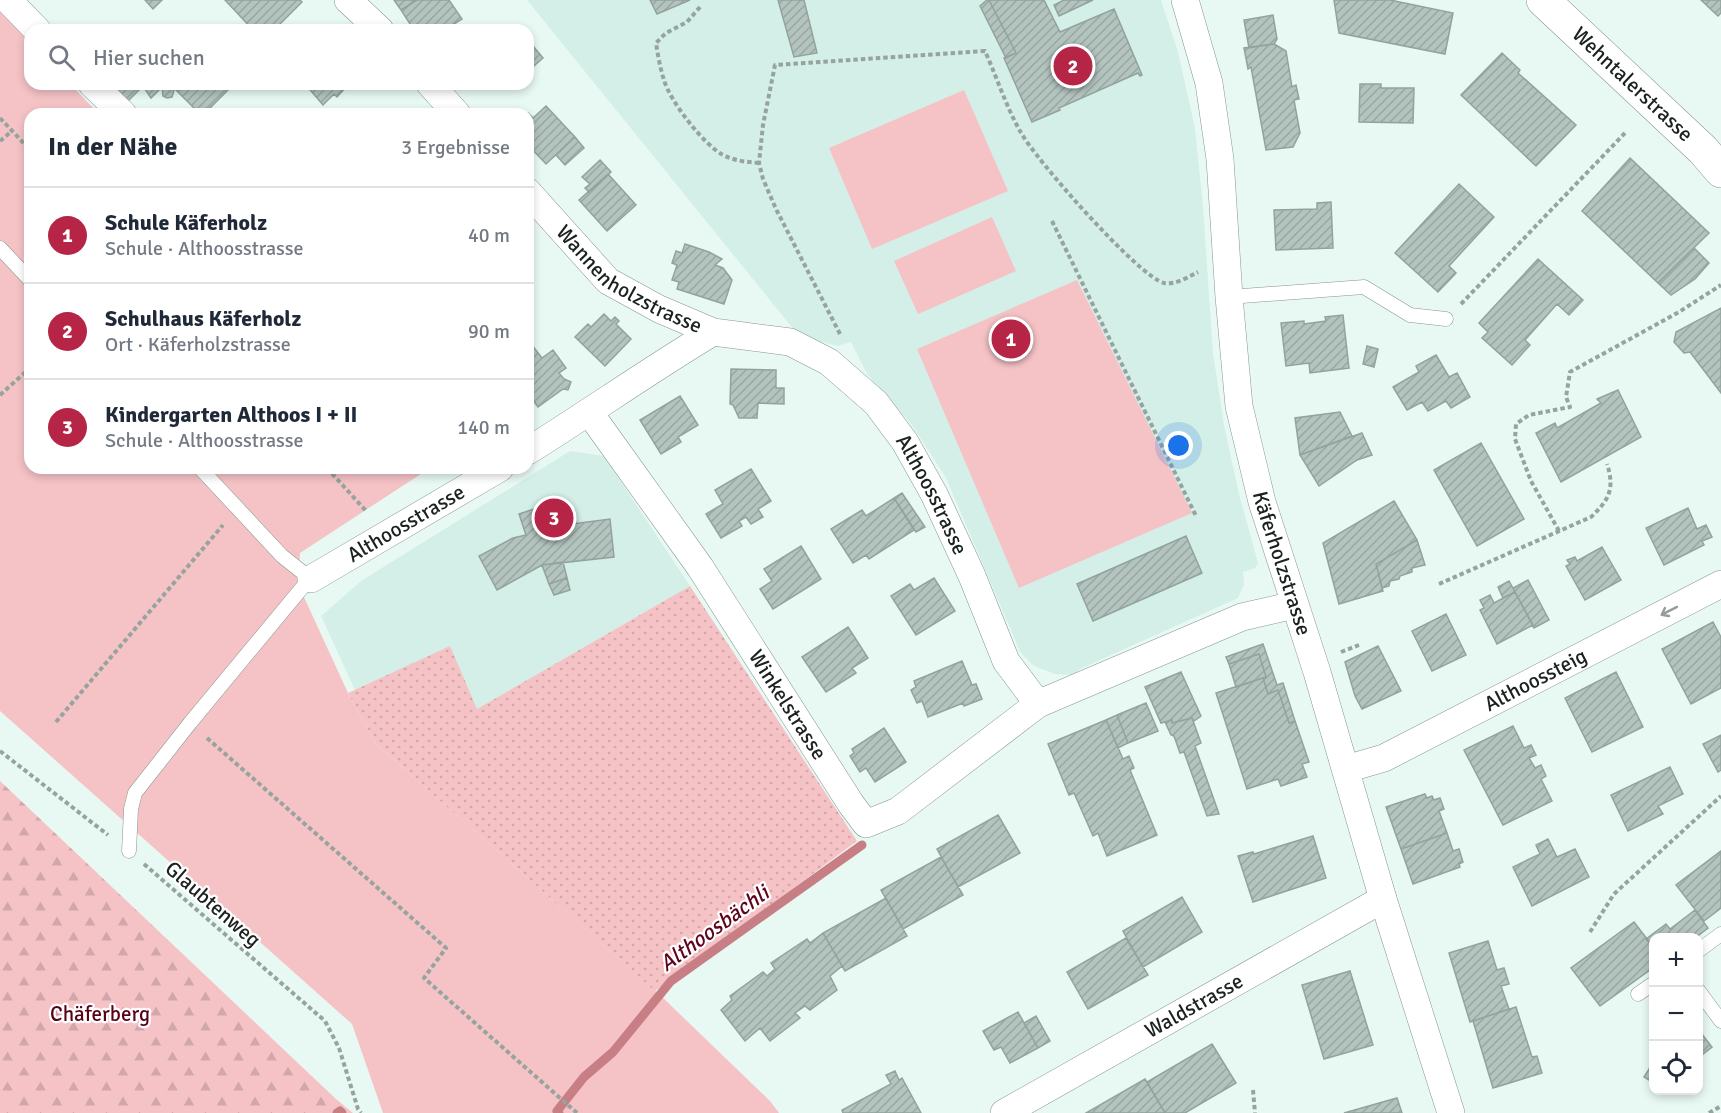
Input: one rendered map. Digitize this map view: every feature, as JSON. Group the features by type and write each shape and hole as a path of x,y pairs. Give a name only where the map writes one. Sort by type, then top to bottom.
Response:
{"main road":[{"name":"Wehntalerstrasse","path":"1543,0 1703,150 1721,171"}],"street":[{"path":"8,0 31,24"},
{"path":"348,0 374,24"},
{"name":"Käferholzstrasse","path":"1193,2 1219,148 1239,406 1262,502 1451,1113"},
{"path":"98,90 117,108"},
{"path":"435,90 452,108"},
{"name":"Wannenholzstrasse","path":"534,199 608,281 659,309 713,332"},
{"path":"534,447 713,332"},
{"name":"Althoosstrasse","path":"713,332 790,342 829,362 876,403 905,442 934,494 972,576 1006,661 1038,704"},
{"name":"Winkelstrasse","path":"589,412 700,567 866,824 898,811 1038,704"},
{"name":"Althoosstrasse","path":"311,579 388,534 464,477"},
{"name":"Althoossteig","path":"1346,769 1384,758 1721,584"},
{"path":"1038,704 1242,616 1294,605"},
{"name":"Waldstrasse","path":"1004,1113 1383,899"}],"lane":[{"path":"0,248 24,274"},
{"path":"1229,297 1364,287 1410,315 1446,320"},
{"path":"129,851 131,809 135,793 190,723 311,579 282,556 205,474"},
{"path":"1703,947 1721,934"},
{"path":"1638,994 1649,986"},
{"path":"1703,997 1721,1021"}],"path":[{"path":"700,7 687,22 666,33 656,43 664,82 675,102 706,142 722,154 738,161 759,163"},
{"path":"838,369 844,342 776,209 759,163 763,125 775,64 985,51 1020,132 1043,165 1129,258 1155,279 1165,283 1174,283 1200,271"},
{"path":"0,118 24,143"},
{"path":"0,141 12,130"},
{"path":"1470,294 1625,134"},
{"path":"1052,221 1196,516"},
{"path":"1559,531 1531,481 1515,440 1516,424 1528,415 1570,407 1566,397 1570,372 1679,312 1721,285"},
{"path":"0,395 24,374"},
{"path":"1438,584 1591,517 1604,505 1610,493 1611,478 1607,464"},
{"path":"333,474 388,534"},
{"path":"56,722 237,509"},
{"path":"1341,651 1359,645"},
{"path":"190,723 446,948 424,978 577,1113"},
{"name":"Glaubtenweg","path":"0,751 129,851 325,1022 339,1048 361,1113"},
{"path":"1590,932 1614,894 1721,796"},
{"path":"1253,1090 1255,1113"},
{"path":"1709,1113 1721,1106"}],"shaded area":[{"path":"527,0 1161,0 1178,52 1195,128 1213,353 1224,425 1239,494 1258,563 1255,568 1243,572 1244,585 1238,598 1080,669 1073,675 1055,674 1034,666 1020,652 946,478 912,425 867,374 851,342 838,346 799,336"},
{"path":"570,451 604,456 690,586 477,709 355,690 321,616 361,581"}],"green space":[{"path":"0,10 24,36 24,90 76,90 93,108 24,108 24,474 421,474 300,553 298,584 348,693 376,744 660,995 770,1101 779,1113 383,1113 352,1024 0,711"},
{"path":"964,90 1008,191 872,249 829,148"},
{"path":"992,217 1016,271 918,314 894,261"},
{"path":"1077,280 1192,513 1019,588 917,349"},
{"path":"690,586 857,841 655,991 376,744 348,693 450,646 477,709"},
{"name":"Chäferberg","path":"0,781 336,1099 353,1113 0,1113"}],"building":[{"path":"145,0 162,0 153,9"},
{"path":"225,0 300,0 302,2 280,24 247,24"},
{"path":"394,0 417,0 401,10"},
{"path":"417,0 449,0 462,19 454,24 410,24 401,10"},
{"path":"650,0 690,0 657,14"},
{"path":"778,0 804,0 817,53 794,57"},
{"path":"987,0 1016,53 1006,58 980,6"},
{"path":"989,0 1044,0 1060,32 1114,9 1142,75 1138,73 1032,122 1004,58 1016,53"},
{"path":"1064,0 1093,0 1059,16 1054,5"},
{"path":"1334,0 1390,0 1453,13 1445,54 1339,33"},
{"path":"1701,0 1721,0 1721,13 1718,16"},
{"path":"1273,15 1277,39 1274,44 1249,48 1244,20"},
{"path":"1274,44 1286,51 1292,87 1296,85 1299,99 1294,100 1300,133 1293,147 1266,150 1251,67 1248,69 1244,48"},
{"path":"534,47 543,58 534,66"},
{"path":"1502,53 1520,70 1518,73 1576,125 1536,166 1461,95"},
{"path":"1360,84 1381,84 1381,88 1414,88 1413,123 1359,122"},
{"path":"115,90 139,90 127,102"},
{"path":"146,90 159,90 151,98"},
{"path":"162,90 174,90 172,97 163,96"},
{"path":"176,90 228,90 210,108 194,108"},
{"path":"310,90 343,90 337,97 334,94 323,105"},
{"path":"546,106 575,137 546,164 534,151 534,117"},
{"path":"575,137 584,148 565,165 556,155"},
{"path":"1630,158 1709,233 1658,283 1582,211"},
{"path":"600,160 611,172 589,192 585,188 590,184 582,177"},
{"path":"608,174 636,205 607,231 579,200"},
{"path":"1459,184 1494,217 1449,266 1456,273 1438,292 1395,253"},
{"path":"1331,202 1333,248 1276,250 1274,210 1317,209 1317,203"},
{"path":"685,244 722,259 715,265 723,268 732,280 724,304 677,289 679,282 672,280 677,265 672,263 676,251 682,253"},
{"path":"1694,248 1709,263 1695,279 1671,295 1658,283"},
{"path":"1538,259 1583,300 1569,315 1557,304 1525,340 1530,345 1512,365 1482,338 1488,332 1479,323"},
{"path":"1721,308 1721,393 1690,352 1684,353 1674,342 1676,332"},
{"path":"604,314 611,321 615,317 619,321 616,324 631,339 605,366 575,337 588,324 591,327"},
{"path":"1343,315 1349,368 1310,373 1309,363 1286,366 1281,323 1304,321 1304,324 1326,321 1325,317"},
{"path":"1367,346 1378,349 1374,367 1363,364"},
{"path":"534,348 542,358 553,350 566,368 559,373 571,382 568,390 563,389 538,407 534,401"},
{"path":"1436,355 1449,377 1457,373 1470,397 1451,408 1446,401 1428,411 1422,402 1407,410 1393,387 1419,372 1416,366"},
{"path":"731,369 776,370 776,388 784,388 784,404 758,403 757,418 739,418 733,405 730,404"},
{"path":"1618,390 1641,437 1561,482 1536,433 1555,423 1557,428 1601,403 1597,399"},
{"path":"680,396 698,425 678,437 681,442 661,454 640,420"},
{"path":"1340,412 1352,436 1300,455 1295,418"},
{"path":"1362,433 1372,455 1357,460 1319,486 1300,455"},
{"path":"1481,443 1524,519 1477,546 1434,470"},
{"path":"751,469 771,501 758,509 763,517 751,524 746,517 739,521 742,526 721,538 706,514 723,504 715,490"},
{"path":"902,493 925,527 916,532 894,498"},
{"path":"894,498 914,530 869,559 866,555 853,563 831,529 862,510 866,516"},
{"path":"1394,501 1417,540 1376,564 1383,591 1339,604 1323,543"},
{"path":"552,503 559,528 610,519 614,557 542,565 497,590 479,556 513,538 526,535 519,514"},
{"path":"1688,508 1697,529 1706,525 1712,537 1702,541 1704,545 1664,565 1646,528"},
{"path":"1186,536 1202,573 1093,621 1077,584"},
{"path":"1417,540 1425,565 1412,568 1412,572 1390,581 1389,586 1382,588 1376,564"},
{"path":"801,546 821,579 773,609 760,589 772,581 764,569"},
{"path":"1602,547 1621,580 1585,600 1566,566 1570,564 1567,560 1575,557 1577,561"},
{"path":"563,562 567,578 549,584 542,565"},
{"path":"567,578 570,590 554,595 549,584"},
{"path":"934,578 955,611 916,635 891,596 910,584 914,590"},
{"path":"1528,580 1549,620 1534,628 1513,588"},
{"path":"1509,581 1515,592 1503,598 1498,587"},
{"path":"1515,592 1533,625 1497,644 1480,610 1484,608 1480,600 1490,595 1494,603"},
{"path":"1446,614 1466,655 1432,671 1412,631"},
{"path":"1713,622 1721,637 1721,688 1691,704 1662,649"},
{"path":"848,627 868,658 852,668 856,673 826,692 802,657"},
{"path":"1263,644 1277,685 1283,683 1295,721 1289,723 1278,690 1268,694 1259,654 1229,664 1226,657"},
{"path":"1378,646 1401,691 1362,709 1355,696 1345,662"},
{"path":"1259,654 1266,677 1236,687 1229,664"},
{"path":"962,661 972,685 976,684 982,699 964,706 963,703 928,717 922,701 917,703 911,690 916,687 914,681"},
{"path":"1181,672 1201,716 1194,721 1192,718 1161,723 1145,687"},
{"path":"1616,672 1643,727 1592,752 1565,698"},
{"path":"1263,678 1268,694 1278,690 1289,723 1295,721 1309,762 1302,764 1307,777 1281,786 1278,779 1247,789 1216,693"},
{"path":"1146,703 1158,731 1128,743 1117,715"},
{"path":"1117,715 1128,743 1118,748 1106,720"},
{"path":"1192,718 1201,743 1195,746 1219,814 1207,816 1184,752 1180,753 1174,736 1171,735 1165,722 1172,720 1172,723"},
{"path":"1106,720 1123,759 1129,756 1134,768 1130,770 1157,835 1107,856 1098,833 1093,836 1074,793 1069,795 1048,744"},
{"path":"1513,726 1524,748 1531,745 1536,755 1529,758 1535,768 1541,765 1546,776 1541,779 1552,801 1503,825 1464,750"},
{"path":"884,728 906,762 875,782 866,768 860,772 850,756 854,753 852,749"},
{"path":"1721,735 1721,770 1718,772 1703,744"},
{"path":"1670,767 1683,794 1658,806 1663,814 1628,831 1611,795"},
{"path":"1425,794 1427,798 1432,796 1434,800 1440,798 1444,809 1439,811 1447,833 1401,849 1386,807"},
{"path":"998,815 1020,853 958,887 937,849"},
{"path":"1447,833 1453,851 1459,849 1463,862 1459,864 1460,867 1413,884 1401,849"},
{"path":"1313,836 1326,878 1253,902 1238,856 1253,852 1254,854"},
{"path":"1548,839 1557,857 1575,849 1589,877 1532,906 1513,867 1540,854 1536,845"},
{"path":"1721,851 1721,908 1704,921 1676,885"},
{"path":"941,857 963,895 903,929 881,890"},
{"path":"1182,897 1202,932 1143,967 1123,931"},
{"path":"886,898 907,936 845,971 823,933"},
{"path":"1695,910 1708,928 1702,933 1654,933 1666,924 1670,929"},
{"path":"1634,922 1649,942 1649,971 1600,1006 1571,968"},
{"path":"823,933 842,966 830,976 837,990 810,1010 805,1006 795,1013 800,1018 770,1041 760,1028 745,1041 721,1010 732,1000 730,996 763,972 767,976 775,969 771,963 807,939 810,943"},
{"path":"1126,938 1148,975 1088,1009 1067,972"},
{"path":"1488,941 1497,970 1504,968 1509,984 1501,986 1509,1009 1470,1022 1449,953"},
{"path":"1350,971 1373,1045 1324,1059 1302,985"},
{"path":"1516,1007 1532,1057 1537,1056 1542,1073 1493,1088 1473,1021"},
{"path":"1018,1012 1038,1048 1010,1063 1001,1047 994,1050 983,1031"},
{"path":"1036,1016 1050,1041 1038,1048 1024,1023"},
{"path":"1703,1035 1712,1047 1703,1054"},
{"path":"1212,1044 1236,1083 1185,1113 1165,1113 1147,1082"},
{"path":"1649,1069 1649,1080 1644,1077"},
{"path":"895,1071 899,1080 902,1078 921,1113 843,1113 842,1110 891,1084 886,1075"},
{"path":"1145,1079 1165,1113 1086,1113"},
{"path":"1397,1098 1402,1113 1344,1113"}],"waterway":[{"name":"Althoosbächli","path":"559,1113 557,1111 584,1077 613,1052 671,981 862,845"},
{"path":"337,1113 340,1111 342,1113"}],"place":[{"name":"Schulhaus Käferholz","path":"1073,66"},
{"name":"Schule Käferholz","path":"1011,339"},
{"name":"Kindergarten Althoos I + II","path":"554,518"}]}
